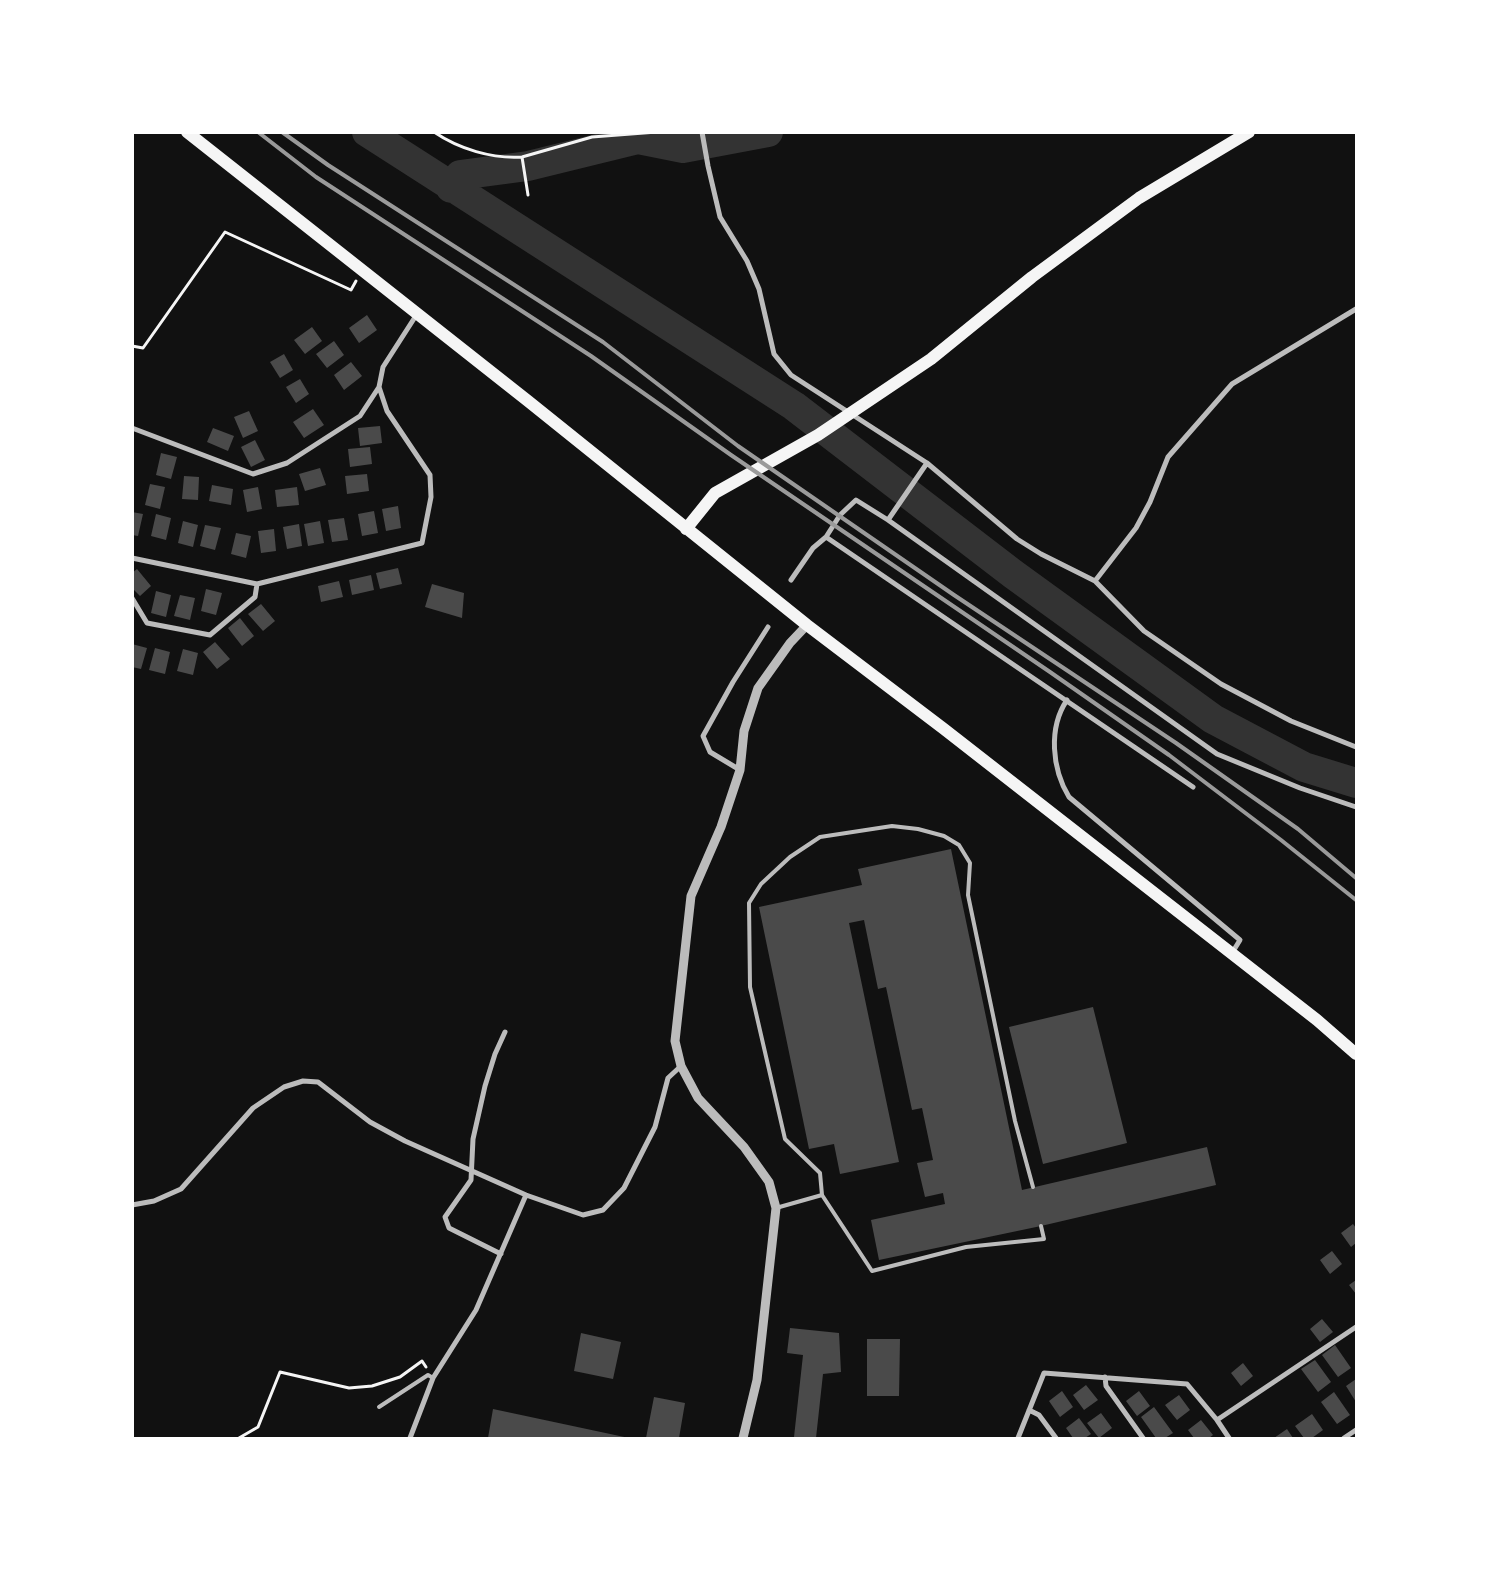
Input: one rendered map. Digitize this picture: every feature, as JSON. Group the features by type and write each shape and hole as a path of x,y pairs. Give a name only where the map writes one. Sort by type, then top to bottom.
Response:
{"main road":[{"path":"187,132 807,625 944,729 1317,1020 1356,1054"},
{"path":"686,529 715,494 818,435 931,360 1032,277 1139,198 1249,132"}],"street":[{"path":"702,134 720,217 747,261 759,289 774,354 792,374 927,462 1017,539 1041,554 1095,581 1144,631 1221,684 1291,721 1356,747"},
{"path":"1095,581 1136,528 1150,502 1168,456 1232,384 1356,309"},
{"path":"132,428 253,474 286,463 360,416 379,387 383,367 417,314"},
{"path":"132,558 257,584 422,543 431,497 430,475 387,411 379,387"},
{"path":"888,520 927,462"},
{"path":"791,580 813,548 826,537 837,519 856,500 888,520 1217,754 1300,788 1356,807"},
{"path":"826,537 1193,787"},
{"path":"132,598 147,623 210,635 255,597 257,584"},
{"path":"743,1438 757,1380 776,1208 769,1182 744,1147 698,1098 681,1066 675,1041 691,896 721,828 740,770 744,731 758,688 790,643 807,625"},
{"path":"740,770 710,752 703,736 733,682 768,627"},
{"path":"1067,700 1059,712 1054,745 1062,786 1069,797 1240,940 1232,954"},
{"path":"501,1254 449,1228 445,1217 471,1180 473,1139 485,1086 505,1032"},
{"path":"132,1205 154,1201 182,1189 253,1108 284,1088 302,1081 318,1082 370,1122 405,1141 526,1195 583,1215 603,1210 624,1188 655,1127 668,1078 681,1066"},
{"path":"410,1438 430,1377 476,1310 526,1195"},
{"path":"1217,1420 1356,1327"},
{"path":"1018,1438 1044,1372 1187,1384 1217,1420 1229,1438"},
{"path":"1105,1377 1106,1386 1142,1438"},
{"path":"1029,1410 1039,1415 1056,1438"},
{"path":"1344,1438 1356,1430"}],"lane":[{"path":"1033,1187 1015,1121 968,895 970,863 959,846 944,836 918,829 892,826 820,837 790,857 761,884 749,903 750,987 786,1139 820,1173 822,1195 872,1271 966,1247 1044,1239 1041,1226"},
{"path":"776,1208 822,1195"},
{"path":"379,1408 430,1377"}],"path":[{"path":"434,132 449,143 482,154 514,158 592,137 657,132"},
{"path":"522,157 528,195"},
{"path":"132,346 143,348 224,232 351,290 362,270"},
{"path":"239,1438 258,1427 280,1372 349,1388 372,1386 400,1378 422,1361 430,1377"}],"building":[{"path":"367,315 377,330 359,343 349,328"},
{"path":"312,327 322,341 305,354 294,340"},
{"path":"334,341 344,355 327,368 316,354"},
{"path":"284,354 293,370 280,378 270,362"},
{"path":"351,362 362,376 344,390 334,375"},
{"path":"300,379 309,394 296,403 286,387"},
{"path":"313,409 324,425 304,438 293,422"},
{"path":"249,411 258,431 243,438 234,417"},
{"path":"380,426 382,443 360,446 358,428"},
{"path":"213,428 234,436 228,451 207,442"},
{"path":"255,440 265,460 251,467 241,447"},
{"path":"370,447 372,464 350,467 348,449"},
{"path":"161,453 177,457 171,479 156,475"},
{"path":"320,468 326,485 305,491 299,474"},
{"path":"367,474 369,491 347,494 345,476"},
{"path":"184,476 199,477 198,500 182,499"},
{"path":"150,484 165,487 160,509 145,505"},
{"path":"212,485 233,489 231,505 209,501"},
{"path":"258,487 262,509 247,512 243,490"},
{"path":"297,487 299,505 277,507 275,490"},
{"path":"398,506 401,528 386,531 382,509"},
{"path":"374,511 378,533 362,536 358,514"},
{"path":"132,512 143,514 138,536 132,535"},
{"path":"156,514 171,518 166,540 151,536"},
{"path":"344,518 348,540 332,542 328,520"},
{"path":"183,521 198,525 193,547 178,543"},
{"path":"320,521 324,543 308,546 304,524"},
{"path":"299,524 302,546 287,549 283,527"},
{"path":"205,525 221,528 215,550 200,546"},
{"path":"274,529 276,551 261,553 258,531"},
{"path":"236,533 251,536 246,558 231,554"},
{"path":"398,568 402,584 380,589 376,573"},
{"path":"137,569 151,586 140,596 132,588 132,573"},
{"path":"371,575 374,590 352,595 349,580"},
{"path":"339,581 343,597 321,602 318,586"},
{"path":"432,584 464,593 462,618 425,607"},
{"path":"206,589 222,593 216,615 201,611"},
{"path":"156,591 171,595 166,617 151,613"},
{"path":"180,595 195,598 190,620 174,616"},
{"path":"261,604 275,621 263,631 248,614"},
{"path":"240,618 254,636 242,646 228,628"},
{"path":"215,642 230,659 217,669 203,652"},
{"path":"132,644 147,648 141,669 132,667"},
{"path":"155,648 170,652 165,674 149,670"},
{"path":"183,649 198,653 193,675 177,671"},
{"path":"951,849 1022,1190 1207,1147 1216,1185 1041,1226 879,1260 871,1220 945,1204 943,1193 925,1197 917,1163 933,1160 922,1108 912,1110 886,987 878,989 864,920 849,923 899,1162 840,1174 834,1144 809,1149 759,907 862,885 858,869"},
{"path":"1093,1007 1127,1143 1043,1164 1009,1027"},
{"path":"1353,1224 1356,1228 1356,1243 1351,1247 1341,1233"},
{"path":"1332,1251 1342,1264 1330,1274 1320,1260"},
{"path":"1356,1280 1356,1294 1349,1285"},
{"path":"1322,1319 1333,1332 1320,1342 1310,1329"},
{"path":"790,1328 839,1333 841,1372 823,1374 816,1438 794,1437 803,1355 787,1353"},
{"path":"581,1333 621,1342 613,1379 574,1371"},
{"path":"867,1339 900,1339 899,1396 867,1396"},
{"path":"1335,1345 1351,1368 1338,1377 1322,1355"},
{"path":"1315,1360 1331,1382 1318,1392 1301,1369"},
{"path":"1243,1363 1253,1376 1241,1386 1231,1373"},
{"path":"1356,1379 1356,1402 1346,1386"},
{"path":"1086,1385 1098,1400 1084,1410 1073,1395"},
{"path":"1062,1391 1073,1407 1060,1417 1049,1401"},
{"path":"1139,1391 1150,1406 1137,1416 1126,1401"},
{"path":"1334,1392 1350,1415 1337,1424 1321,1402"},
{"path":"1179,1395 1190,1410 1177,1420 1165,1405"},
{"path":"654,1397 685,1403 679,1438 646,1438"},
{"path":"1154,1407 1173,1433 1165,1438 1156,1438 1141,1417"},
{"path":"493,1409 629,1438 488,1438"},
{"path":"1101,1413 1112,1428 1099,1438 1087,1423"},
{"path":"1312,1414 1323,1430 1312,1438 1304,1438 1295,1426"},
{"path":"1079,1418 1091,1434 1085,1438 1073,1438 1066,1428"},
{"path":"1201,1420 1213,1435 1209,1438 1194,1438 1188,1430"},
{"path":"1287,1429 1293,1438 1274,1438"}],"waterway":[{"path":"367,132 794,406 1013,574 1213,719 1304,767 1356,783"},
{"path":"451,188 460,175 528,166 638,139 683,148 768,132"}],"railway":[{"path":"258,132 316,177 591,356 731,455 1169,755 1356,900"},
{"path":"282,132 328,165 603,342 738,446 954,595 1176,743 1298,829 1356,878"}]}
